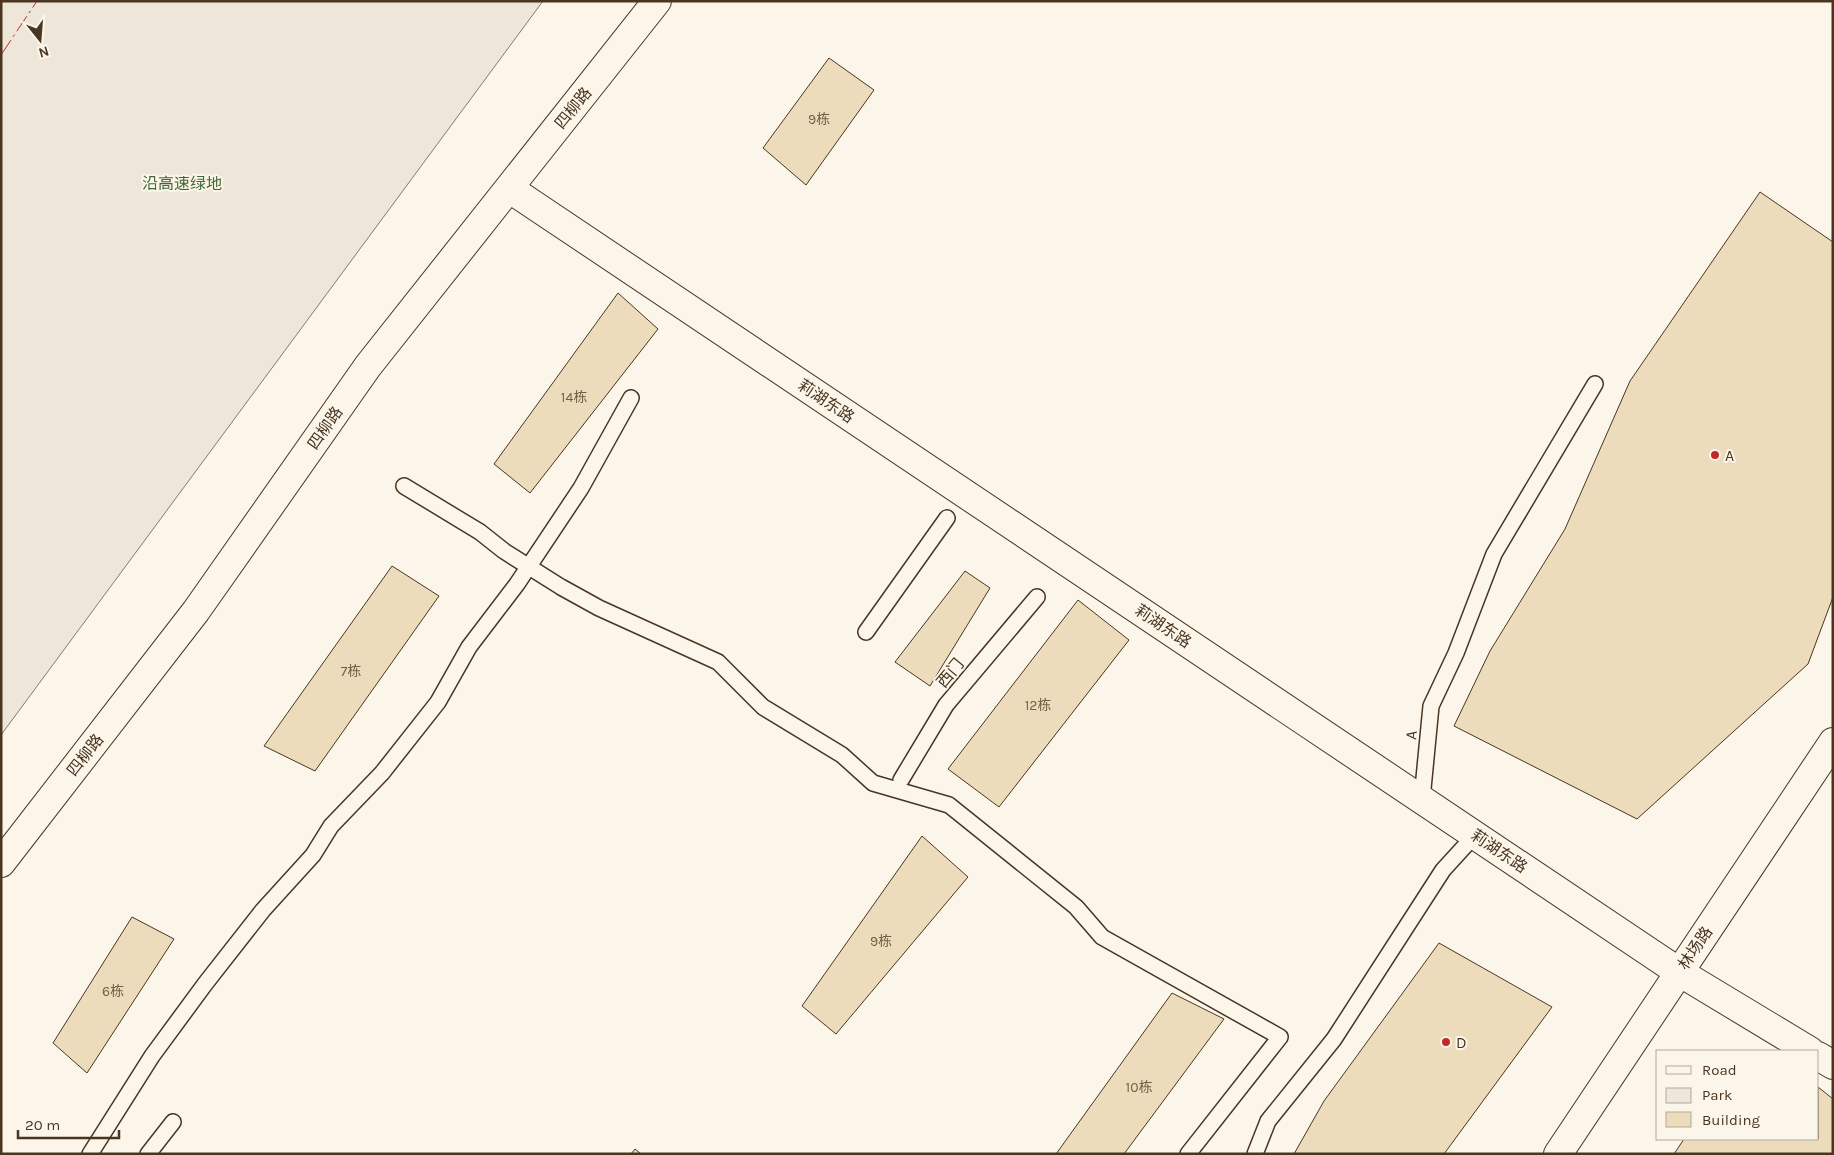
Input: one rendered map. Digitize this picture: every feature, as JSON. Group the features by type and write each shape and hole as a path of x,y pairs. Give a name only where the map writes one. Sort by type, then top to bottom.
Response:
{"street":[{"name":"四柳路","path":"1,863 196,611 368,366 657,1"},
{"name":"莉湖东路","path":"519,195 1679,972 1808,1050"},
{"name":"林场路","path":"1558,1154 1833,742"},
{"path":"1819,1057 1833,1065"}],"lane":[{"name":"A","path":"1422,799 1431,706 1456,653 1494,554 1595,384"},
{"path":"90,1154 152,1056 205,984 263,910 313,855 331,826 382,773 438,702 469,647 517,584 581,488 631,398"},
{"path":"404,486 480,532 504,551 561,588 599,608 718,662 763,707 842,754 872,783 949,805 1076,907 1102,937 1280,1037 1188,1154"},
{"path":"866,632 947,518"},
{"name":"西门","path":"901,780 946,705 1037,597"},
{"path":"1254,1154 1268,1121 1334,1039 1443,870 1475,835"},
{"path":"148,1154 172,1122"}],"green space":[{"name":"沿高速绿地","path":"1,1 543,1 1,735"}],"building":[{"path":"829,58 874,90 806,185 763,148"},
{"name":"A","path":"1760,192 1833,242 1833,597 1808,664 1637,819 1454,726 1490,651 1565,529 1630,381"},
{"path":"618,293 658,329 530,493 494,464"},
{"path":"392,566 439,596 315,771 264,746"},
{"path":"965,571 990,588 930,686 895,662"},
{"path":"1078,600 1129,640 999,807 948,769"},
{"path":"922,836 968,877 836,1034 802,1006"},
{"path":"132,917 174,939 87,1073 53,1043"},
{"name":"D","path":"1439,943 1552,1007 1444,1154 1294,1154 1324,1101"},
{"path":"1172,993 1224,1019 1124,1154 1056,1154"},
{"path":"1819,1088 1833,1099 1833,1154 1674,1154 1683,1140 1819,1140"},
{"path":"635,1149 641,1154 631,1154"}],"power":[{"path":"1,55 37,1"}],"place":[{"name":"A","path":"1715,455"},
{"name":"D","path":"1446,1042"}]}
